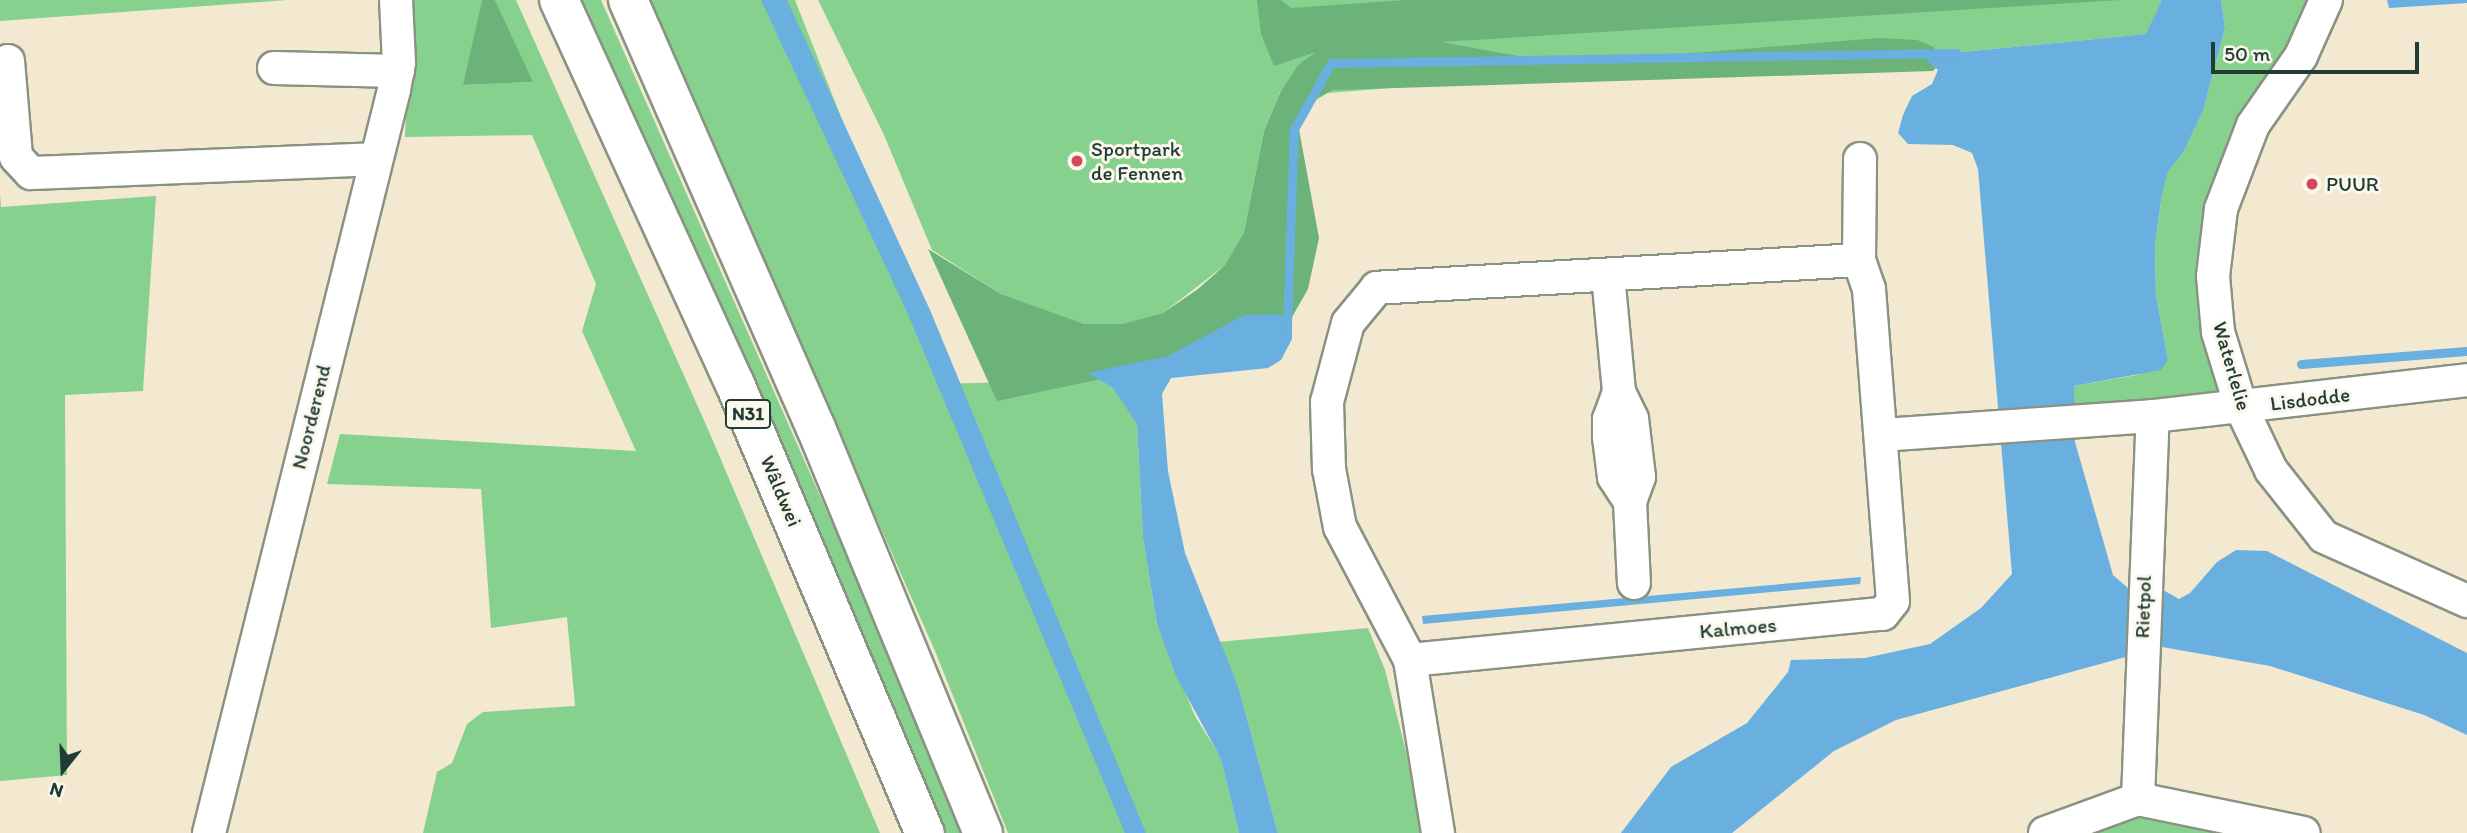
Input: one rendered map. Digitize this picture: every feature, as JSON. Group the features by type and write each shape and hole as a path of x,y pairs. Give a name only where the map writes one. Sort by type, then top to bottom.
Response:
{"highway":[{"name":"Wâldwei","path":"559,0 736,384 925,833"},
{"name":"N31","path":"628,0 816,428 983,833"}],"street":[{"name":"Noorderend","path":"209,833 398,71 396,0"},
{"name":"Waterlelie","path":"2326,0 2301,56 2253,125 2221,209 2213,276 2218,332 2241,407 2271,470 2324,537 2467,601"},
{"path":"8,61 16,157 31,173 376,159"},
{"path":"274,68 398,71"},
{"name":"Kalmoes","path":"1410,660 1883,614 1894,601 1869,289 1859,260 1860,159"},
{"path":"1438,833 1410,660 1340,527 1329,469 1327,402 1348,323 1377,288 1859,260"},
{"path":"1608,275 1619,392 1632,419 1639,477 1630,502 1634,583"},
{"name":"Lisdodde","path":"2153,416 2467,380"},
{"path":"1882,435 2153,416"},
{"name":"Rietpol","path":"2138,799 2143,586 2153,416"},
{"path":"2046,833 2138,799 2304,833"}],"green space":[{"path":"0,0 287,0 0,21"},
{"path":"411,0 482,0 464,85 532,82 495,0 516,0 707,427 880,833 423,833 437,772 452,763 467,724 483,712 575,706 567,617 491,628 481,489 327,484 340,434 636,451 582,331 596,284 532,135 405,137"},
{"path":"482,0 495,0 533,82 463,85"},
{"path":"576,0 601,0 896,668 963,833 938,833"},
{"path":"648,0 795,0 946,384 1031,381 1087,373 1113,388 1124,402 1137,424 1143,538 1157,624 1195,716 1221,758 1239,833 1008,833 935,651"},
{"name":"Sportpark de Fennen","path":"818,0 2162,0 2147,34 1922,56 1907,46 1328,93 1309,104 1295,139 1280,92 1264,131 1244,232 1225,265 1163,313 1123,325 1084,324 1047,314 1001,294 932,250 884,135"},
{"path":"1257,0 1281,0 1291,8 1406,0 2120,0 1441,42 1529,58 1620,59 1879,38 1917,40 1934,47 1940,64 1933,71 1333,90 1311,101 1298,124 1319,238 1308,289 1287,326 1101,379 997,401 928,249 1001,294 1084,324 1123,324 1163,313 1198,289 1225,265 1244,232 1264,131 1279,95 1298,65 1316,52 1274,66 1261,34"},
{"path":"2221,0 2320,0 2214,205 2212,364 2221,398 2072,407 2074,386 2137,375 2168,360 2156,296 2155,245 2162,194 2167,171 2184,151 2203,111 2225,28"},
{"path":"0,194 1,207 156,196 143,391 65,395 67,775 0,781"},
{"path":"1368,628 1385,670 1405,747 1422,833 1278,833 1239,689 1218,642"},
{"path":"2139,818 2247,833 2088,833"}],"water":[{"path":"761,0 787,0 930,310 1146,833 1125,833 907,312"},
{"path":"2162,0 2221,0 2225,28 2203,111 2184,151 2168,171 2162,194 2155,245 2156,296 2168,360 2161,370 2074,386 2075,442 2113,575 2128,588 2163,590 2179,599 2190,593 2217,562 2236,550 2267,551 2467,653 2467,735 2424,715 2270,666 2162,647 1896,720 1834,751 1732,833 1621,833 1671,767 1747,723 1788,672 1791,660 1865,658 1930,644 1981,608 2012,574 1978,169 1972,153 1953,145 1908,144 1898,133 1912,96 1932,84 1938,70 1922,56 2146,34"},
{"path":"2387,0 2467,0 2467,3 2389,8"},
{"path":"1276,314 1292,320 1292,339 1281,360 1268,368 1171,378 1162,394 1168,471 1185,553 1239,689 1278,833 1239,833 1221,759 1176,676 1157,624 1143,538 1137,424 1113,388 1087,373 1168,356 1244,315"},
{"path":"1861,577 1860,584 1423,624 1422,616"}],"waterway":[{"path":"1287,326 1294,129 1331,63 1956,53"},
{"path":"2301,364 2467,351"}],"place":[{"name":"Sportpark de Fennen","path":"1077,161"},
{"name":"PUUR","path":"2312,184"}]}
